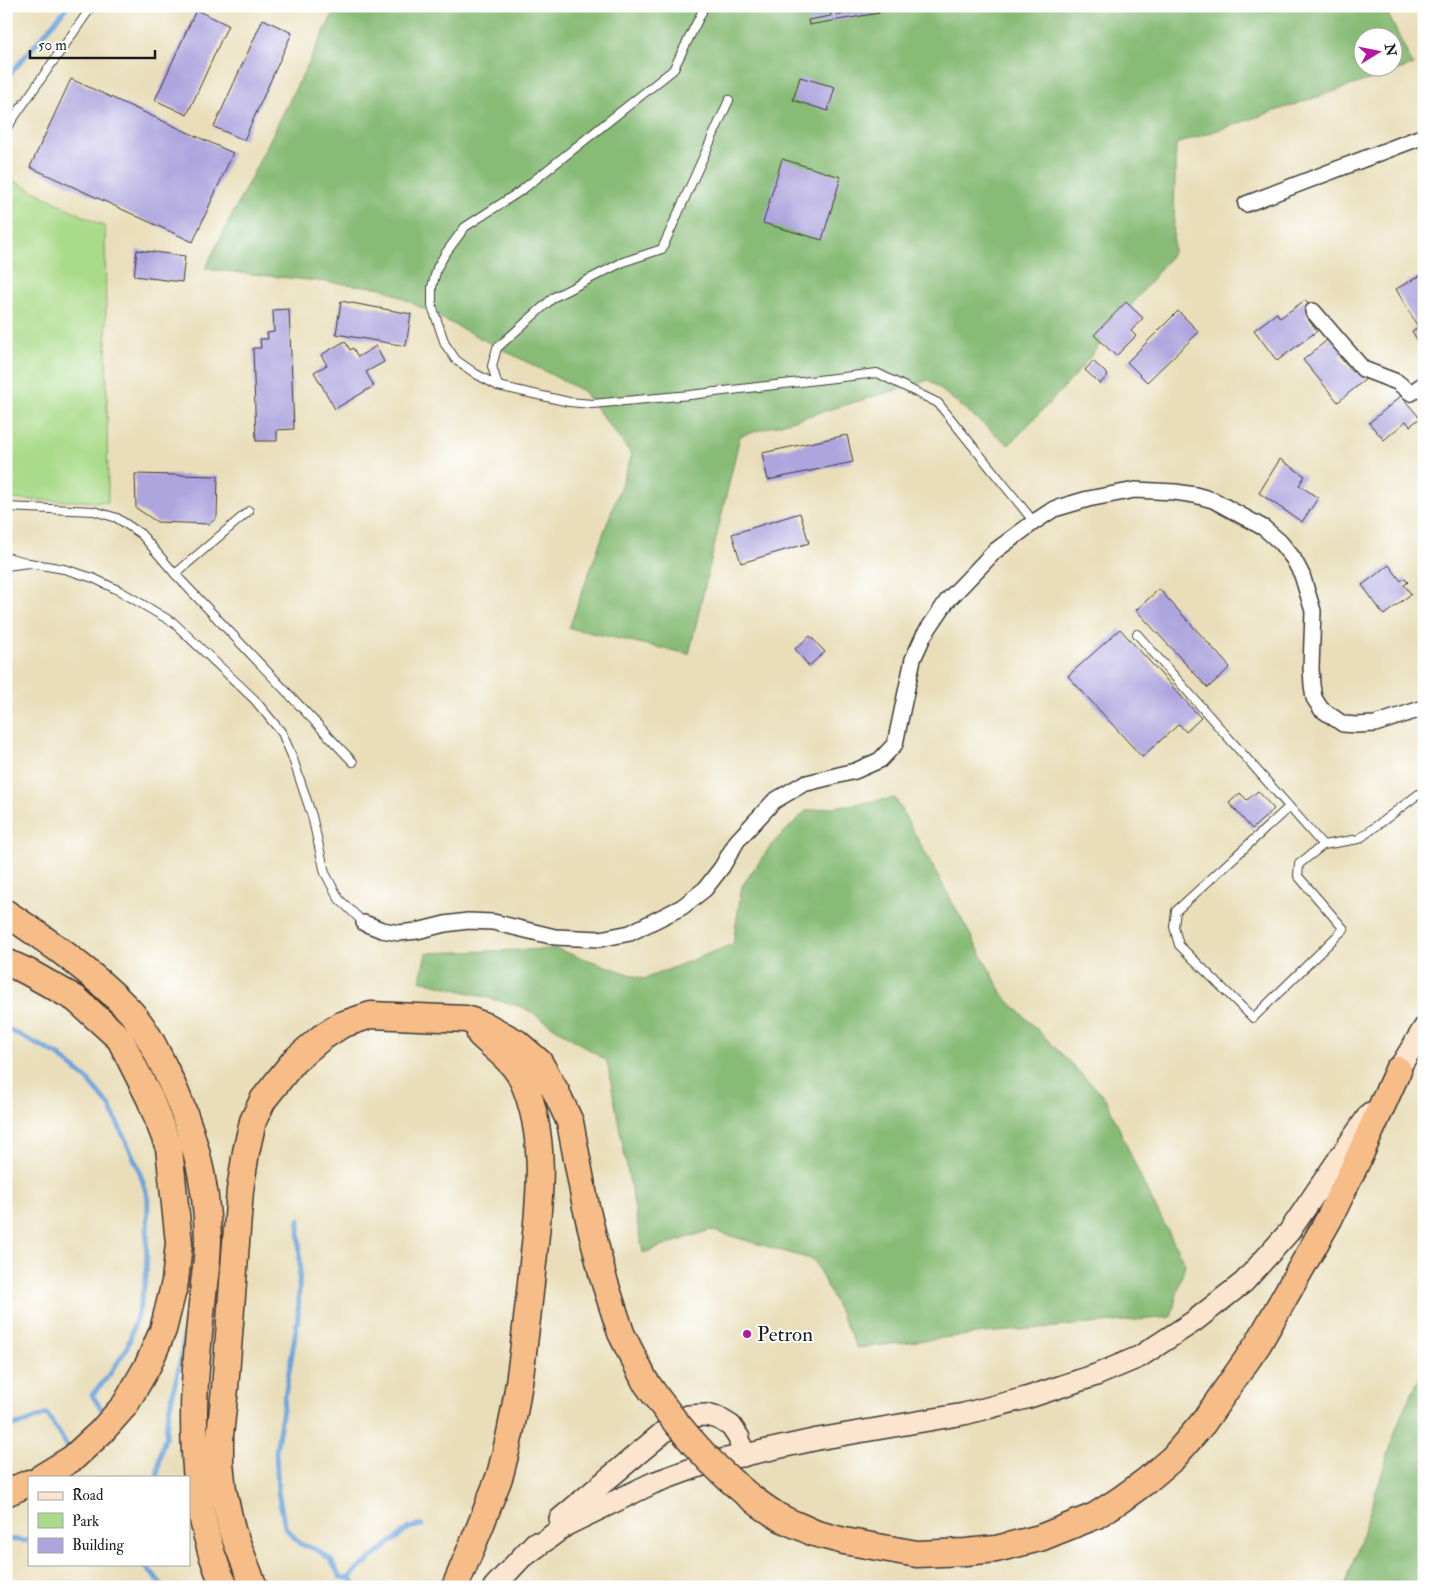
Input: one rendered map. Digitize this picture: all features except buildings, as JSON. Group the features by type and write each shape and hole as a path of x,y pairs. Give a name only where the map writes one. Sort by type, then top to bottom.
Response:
{"highway":[{"path":"6,913 89,973 127,1007 154,1045 179,1098 193,1136 204,1182 208,1240 194,1382 195,1468 207,1537 215,1566 225,1587"},
{"path":"6,962 76,999 120,1039 150,1099 169,1148 179,1243 175,1282 163,1330 148,1365 126,1405 73,1458 44,1476"},
{"path":"254,1587 232,1530 223,1490 220,1463 220,1436 238,1234 240,1190 253,1121 263,1100 294,1061 321,1038 342,1025 371,1015 466,1019 488,1027 517,1044 539,1062 570,1122 602,1278 621,1333 644,1381 668,1415 723,1474 745,1493 780,1517 814,1533 844,1541 917,1554 996,1549 1040,1538 1095,1516 1146,1482 1173,1458 1203,1424 1258,1344 1329,1219 1398,1070"},
{"path":"455,1587 501,1472 516,1404 540,1193 539,1145 536,1124 522,1080 504,1055 466,1019"},
{"path":"6,1493 28,1483"}],"main road":[{"path":"527,1554 566,1525 653,1483 708,1464 818,1439 964,1414 1026,1398 1096,1375 1140,1357 1193,1322 1244,1282 1289,1232 1424,1028"},
{"path":"494,1587 527,1554 546,1530 666,1430 683,1419 694,1415 706,1415 724,1421 731,1426 739,1438 742,1456"}],"street":[{"path":"1246,204 1424,136"},
{"path":"1313,311 1363,369 1397,382 1411,393 1424,384"},
{"path":"364,923 382,930 398,933 468,921 493,922 555,936 600,939 630,933 682,908 705,889 737,841 774,801 803,784 855,771 880,760 895,744 913,659 924,635 947,601 995,551 1034,522 1054,509 1088,499 1135,490 1195,495 1213,500 1264,528 1280,542 1293,558 1302,575 1313,611 1312,685 1314,698 1320,709 1343,724 1375,724 1424,708"}],"lane":[{"path":"6,129 92,6"},
{"path":"701,6 702,12 673,70 522,190 466,227 445,254 437,268 432,287 432,306 445,344 456,360 498,386 569,402 592,404 690,396 877,373 938,403 1034,522"},
{"path":"498,386 492,366 497,348 554,297 623,262 662,250 729,100"},
{"path":"6,507 94,510 117,518 141,534 176,574 353,762"},
{"path":"176,574 249,511"},
{"path":"6,557 64,569 93,578 120,592 174,623 254,699 282,733 292,756 312,816 325,873 339,899 364,923"},
{"path":"6,566 29,563"},
{"path":"1137,634 1323,845"},
{"path":"1289,807 1176,911 1174,927 1179,944 1253,1018 1344,929 1298,876 1299,864 1323,845 1360,839 1424,790"}],"green space":[{"path":"337,6 1384,6 1395,28 1352,28 1352,78 1374,78 1176,144 1173,253 1074,377 1009,445 929,380 740,436 689,654 569,628 632,455 583,391 383,288 205,269"},
{"path":"1402,43 1413,65 1402,69"},
{"path":"6,177 105,227 108,502 6,499"},
{"path":"895,798 1004,996 1106,1099 1145,1187 1185,1264 1171,1317 985,1333 857,1348 814,1260 710,1230 643,1253 607,1061 523,1007 420,980 426,953 556,949 644,979 733,944 742,886 772,844 806,811"},
{"path":"1424,1369 1424,1587 1345,1587 1401,1415"}],"waterway":[{"path":"6,79 68,6"},
{"path":"6,1028 58,1055 87,1079 109,1105 138,1167 148,1198 146,1277 140,1306 127,1348 110,1374 92,1395 106,1416"},
{"path":"299,1220 298,1317 276,1451 278,1492 285,1527 300,1544 315,1549 330,1559 341,1578 349,1578 409,1528 422,1525"},
{"path":"157,1476 161,1451 166,1436 167,1419 182,1354 187,1317"},
{"path":"6,1427 24,1423 47,1414 68,1447"},
{"path":"6,1539 28,1541"},
{"path":"145,1566 164,1587"},
{"path":"349,1578 359,1587"}],"place":[{"name":"Petron","path":"747,1334"}]}
